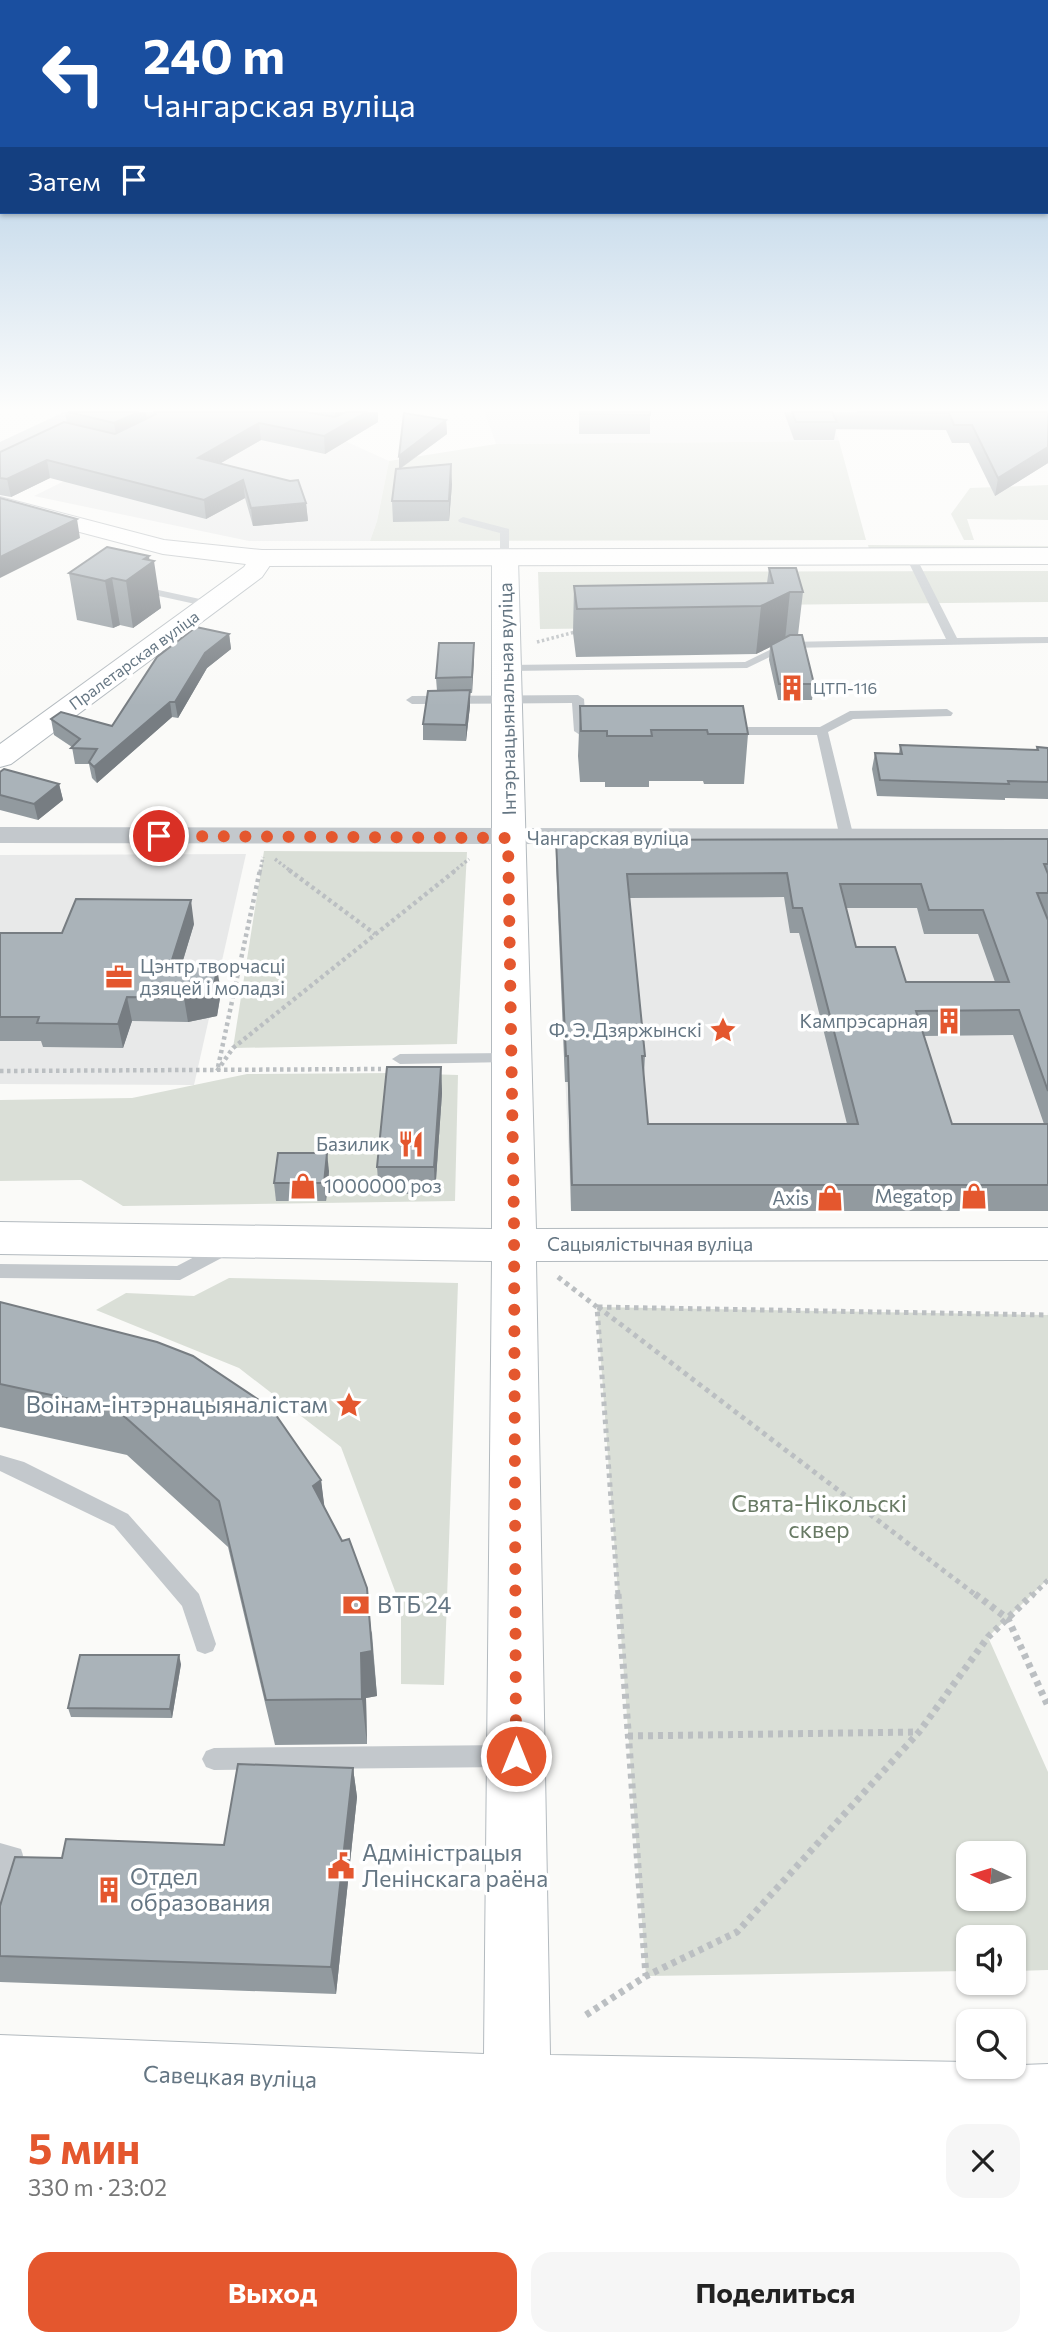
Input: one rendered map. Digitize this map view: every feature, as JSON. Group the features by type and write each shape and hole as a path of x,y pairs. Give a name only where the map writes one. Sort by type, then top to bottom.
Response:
{"main road":[{"path":"23,510 163,547 262,558 1048,556"},
{"name":"Пралетарская вуліца","path":"0,758 253,572 262,558"},
{"name":"Інтэрнацыянальная вуліца","path":"505,558 511,1058 535,1260 516,1756 517,2095"},
{"name":"Сацыялістычная вуліца","path":"0,1238 233,1243 535,1260 1048,1244"},
{"name":"Савецкая вуліца","path":"0,2068 517,2095 1048,2097"}],"street":[{"name":"Чангарская вуліца","path":"0,835 1048,837"}],"lane":[{"path":"463,520 505,531 505,558"},
{"path":"911,557 953,642"},
{"path":"123,585 209,604"},
{"path":"412,700 506,683 747,665 786,645 1048,640"},
{"path":"506,683 578,699 580,731 594,731"},
{"path":"715,731 822,731 850,715 947,713"},
{"path":"822,731 847,838"},
{"path":"393,1064 511,1058"},
{"path":"0,1271 180,1273 233,1243"},
{"path":"0,1463 17,1468 121,1520 191,1601 205,1644"},
{"path":"214,1759 516,1756"},
{"path":"0,1855 12,1858 12,1881 0,1926"}],"path":[{"path":"531,644 590,628"},
{"path":"217,1071 264,851 375,934"},
{"path":"217,1071 233,1048 473,856"},
{"path":"0,1071 217,1071 393,1064"},
{"path":"535,1260 1008,1619 1048,1706"},
{"path":"597,1307 1048,1315"},
{"path":"597,1307 646,1976"},
{"path":"586,2015 646,1976 737,1932 919,1732 988,1637 1048,1580"},
{"path":"628,1736 919,1732"}],"shaded area":[{"path":"101,510 379,510 370,541 249,541"},
{"path":"246,854 194,1085 0,1084 0,855"},
{"path":"556,863 1048,863 1048,1211 571,1211"}],"green space":[{"path":"379,510 858,510 866,540 370,541"},
{"path":"954,510 1048,510 1048,520 967,519 974,540 964,540 951,514"},
{"path":"868,545 1048,546 1048,556 871,557"},
{"path":"1048,571 1048,602 757,605 736,627 540,629 538,572"},
{"path":"264,851 467,852 457,1044 233,1048"},
{"path":"247,1074 458,1075 455,1201 123,1206 81,1180 0,1181 0,1100 132,1098"},
{"path":"229,1278 458,1283 444,1685 401,1684 401,1607 341,1447 239,1368 96,1310 126,1293 194,1296"},
{"name":"Свята-Нікольскі сквер","path":"597,1307 1048,1315 1048,1579 988,1637 1048,1772 1048,1970 1026,1971 1026,1925 956,1925 956,1971 646,1976"}],"building":[{"path":"0,510 44,510 77,519 0,557"},
{"path":"107,547 149,556 144,559 154,561 126,581 112,578 105,581 69,573"},
{"path":"769,568 796,568 803,592 790,592 761,606 577,609 574,586 773,583"},
{"path":"196,627 229,634 205,653 175,702 170,702 94,767 89,762 97,749 71,748 80,739 51,719 61,712 112,726 157,657"},
{"path":"790,635 802,635 814,684 779,684 771,645"},
{"path":"439,643 474,643 472,677 436,678"},
{"path":"470,690 466,725 423,724 428,691"},
{"path":"580,706 743,706 748,734 708,734 707,730 651,730 652,736 607,736 607,731 581,731"},
{"path":"900,745 1038,750 1037,747 1048,748 1048,782 1008,781 1009,784 880,780 875,753 902,754"},
{"path":"4,769 59,784 34,804 0,795 0,772"},
{"path":"1048,839 1048,864 1044,864 1048,874 1048,893 1037,893 1048,920 1048,1091 1019,1010 916,1011 952,1124 1048,1124 1048,1185 572,1185 556,840","holes":["787,873 793,908 802,908 858,1124 648,1124 642,1056 645,1056 627,874","840,884 921,884 929,910 983,910 1009,982 906,982 895,947 856,947"]},
{"name":"Цэнтр творчасці дзяцей і моладзі","path":"76,899 191,900 171,963 206,964 217,968 213,992 184,998 127,997 118,1024 37,1023 39,1017 0,1017 0,933 62,933"},
{"name":"Базилик","path":"387,1067 441,1067 434,1167 377,1167"},
{"path":"278,1153 327,1153 324,1183 274,1183"},
{"path":"0,1302 157,1342 193,1356 271,1408 321,1480 313,1486 342,1541 349,1539 367,1588 372,1651 361,1653 362,1699 266,1700 219,1501 116,1409 0,1384"},
{"path":"80,1655 179,1655 170,1709 68,1708"},
{"name":"Отдел образования","path":"238,1764 353,1768 331,1967 0,1956 0,1906 15,1857 62,1858 66,1839 224,1845"}],"place":[{"name":"ЦТП-116","path":"792,688"},
{"name":"Цэнтр творчасці дзяцей і моладзі","path":"119,977"},
{"name":"Кампрэсарная","path":"949,1021"},
{"name":"Ф. Э. Дзяржынскі","path":"723,1030"},
{"name":"Базилик","path":"411,1144"},
{"name":"1000000 роз","path":"303,1186"},
{"name":"Megatop","path":"974,1196"},
{"name":"Axis","path":"830,1198"},
{"name":"Воінам-інтэрнацыяналістам","path":"349,1405"},
{"name":"ВТБ 24","path":"356,1605"},
{"name":"Адміністрацыя Ленінскага раёна","path":"341,1866"},
{"name":"Отдел образования","path":"109,1890"}],"route":[{"path":"159,836 508,838 514,1223 516,1756"}]}
